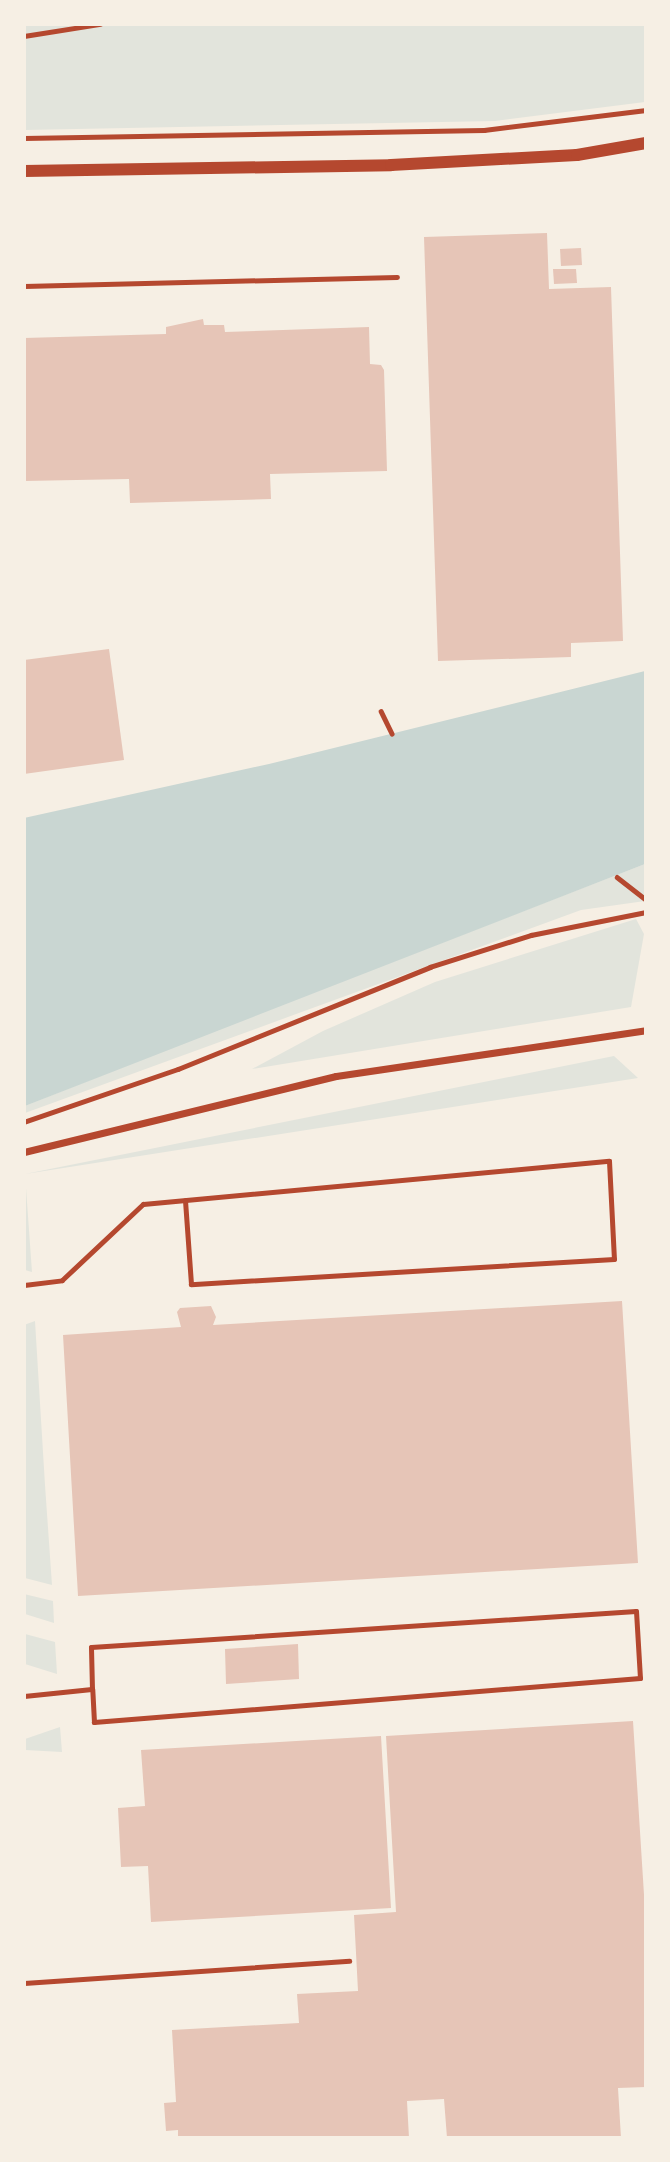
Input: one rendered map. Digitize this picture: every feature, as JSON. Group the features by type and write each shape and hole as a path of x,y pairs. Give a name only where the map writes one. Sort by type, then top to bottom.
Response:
{"street":[{"path":"24,171 391,165 578,155 646,143"},
{"path":"24,1152 337,1076 646,1030"}],"lane":[{"path":"24,286 397,277"},
{"path":"24,1286 62,1280 143,1204 185,1200 609,1161 614,1259 191,1283 185,1200"},
{"path":"636,1611 640,1678 94,1722 92,1689 91,1647 636,1611"},
{"path":"24,1696 92,1689"},
{"path":"24,1983 349,1961"}],"path":[{"path":"24,36 100,24"},
{"path":"24,138 484,130 646,110"},
{"path":"381,710 393,734"},
{"path":"617,877 646,900"},
{"path":"24,1122 178,1069 430,967 531,935 646,912"}],"shaded area":[{"path":"24,25 645,25 645,102 495,121 25,130"},
{"path":"645,671 645,864 25,1106 24,818 269,764"},
{"path":"645,864 645,901 581,910 25,1113 25,1106"},
{"path":"636,919 644,934 631,1007 252,1069 323,1031 435,982"},
{"path":"614,1056 638,1078 25,1174"},
{"path":"25,1174 32,1272 25,1270"},
{"path":"35,1321 52,1585 25,1578 24,1325"},
{"path":"24,1594 53,1601 54,1623 25,1614"},
{"path":"25,1634 55,1642 57,1674 25,1664"},
{"path":"60,1727 62,1752 25,1750 25,1739"}],"building":[{"path":"547,233 549,289 611,287 623,641 571,643 571,657 438,661 424,237"},
{"path":"581,248 582,265 561,266 560,249"},
{"path":"553,269 576,269 577,283 554,284"},
{"path":"203,319 204,325 224,325 225,332 369,327 370,364 381,365 384,370 387,471 270,474 271,499 130,503 129,479 24,481 24,338 166,334 166,327"},
{"path":"109,649 124,760 24,774 24,660"},
{"path":"622,1301 638,1563 78,1596 63,1335 181,1327 177,1312 180,1308 211,1306 216,1317 213,1325"},
{"path":"298,1644 299,1679 226,1684 225,1649"},
{"path":"633,1721 646,1926 646,2087 618,2088 621,2138 447,2138 444,2099 407,2101 409,2138 178,2138 178,2130 166,2131 164,2103 176,2102 172,2030 299,2023 297,1994 358,1991 354,1915 396,1912 386,1736"},
{"path":"381,1736 391,1908 151,1922 148,1866 121,1867 118,1808 145,1806 141,1750"}]}
